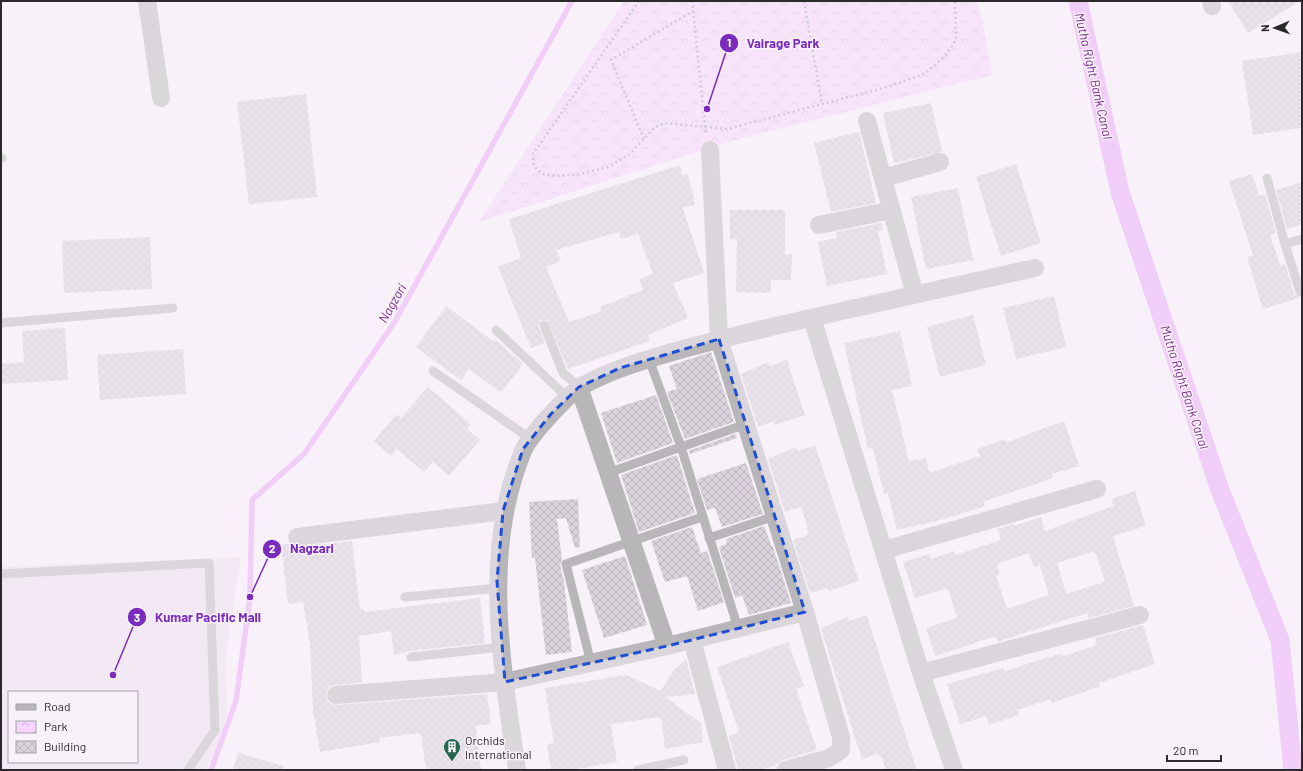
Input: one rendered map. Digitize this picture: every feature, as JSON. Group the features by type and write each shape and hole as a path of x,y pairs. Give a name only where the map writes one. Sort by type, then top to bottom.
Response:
{"street":[{"path":"147,1 161,98"},
{"path":"867,121 915,295"},
{"path":"710,150 719,339 775,516 841,737 841,750 829,758 786,770"},
{"path":"883,178 940,162"},
{"path":"819,225 892,210"},
{"path":"516,770 504,682 498,588 503,511 523,449 551,414 573,393 620,368 649,359 719,339 1035,268"},
{"path":"812,318 921,673 954,770"},
{"path":"573,393 608,473 667,646"},
{"path":"884,550 1097,489"},
{"path":"297,537 503,511"},
{"path":"336,695 504,682 667,646 804,612"},
{"path":"921,673 1140,615"},
{"path":"692,640 728,770"}],"lane":[{"path":"1267,178 1300,292"},
{"path":"1285,244 1302,239"},
{"path":"1,323 173,308"},
{"path":"544,325 563,373 573,393"},
{"path":"496,330 573,393"},
{"path":"649,359 681,447 702,518 738,628"},
{"path":"433,371 531,439"},
{"path":"608,473 746,424"},
{"path":"709,538 775,516"},
{"path":"591,663 566,564 702,518"},
{"path":"1,574 209,563 215,730 188,770"},
{"path":"405,597 498,588"},
{"path":"411,657 502,647"},
{"path":"638,770 684,760"}],"path":[{"path":"639,1 533,154 534,166 542,174 556,176 580,174 608,167 630,154 655,127 665,123 705,128 727,128 887,87 926,73 946,55 956,40 955,1"},
{"path":"692,1 705,128"},
{"path":"804,1 822,104"},
{"path":"644,139 611,60 693,11"}],"highlighted area":[{"path":"719,339 805,612 667,646 505,682 497,581 503,511 523,449 551,414 579,387 620,368"}],"shaded area":[{"path":"241,557 225,660 227,715 215,751 205,770 1,770 1,567"}],"green space":[{"path":"624,1 976,1 981,13 992,75 728,142 479,222"}],"building":[{"path":"1228,1 1300,1 1248,33"},
{"path":"1302,52 1302,128 1253,135 1242,61"},
{"path":"306,94 317,197 249,204 237,102"},
{"path":"931,103 942,152 894,163 883,113"},
{"path":"859,132 876,203 831,212 814,143"},
{"path":"1016,164 1041,243 1001,256 976,177"},
{"path":"680,165 682,175 688,174 695,205 683,208 704,273 673,283 688,318 648,335 650,341 568,369 547,320 541,320 538,325 545,343 531,348 498,267 521,258 509,219","holes":["619,232 621,239 638,234 653,274 639,279 643,290 600,307 602,311 569,322 546,267 561,261 556,250"]},
{"path":"1252,174 1259,196 1265,194 1276,233 1270,235 1280,265 1285,264 1294,294 1299,298 1263,309 1247,257 1253,255 1229,181"},
{"path":"1302,182 1302,224 1287,229 1276,190"},
{"path":"958,188 973,260 926,269 911,197"},
{"path":"730,210 785,210 785,254 792,254 791,280 771,280 771,293 736,292 737,239 730,239"},
{"path":"881,223 883,230 878,231 887,274 827,286 818,242 837,238 836,232"},
{"path":"150,237 152,289 64,293 62,241"},
{"path":"1054,296 1066,347 1016,359 1003,308"},
{"path":"446,306 494,342 496,340 523,364 501,393 469,369 461,380 416,347"},
{"path":"973,315 986,365 940,377 927,327"},
{"path":"65,328 68,380 1,384 1,364 24,362 22,331"},
{"path":"900,331 912,386 892,390 909,461 926,458 929,473 980,456 977,449 1005,439 1007,442 1064,421 1079,466 1052,474 1053,478 983,502 985,506 944,519 897,530 888,493 884,494 873,448 868,449 844,343"},
{"path":"183,349 186,394 100,400 97,355"},
{"path":"711,352 734,422 685,439 667,392 677,389 669,366"},
{"path":"787,360 805,415 775,425 774,421 758,427 741,374 769,362 770,366"},
{"path":"428,387 471,424 467,429 480,440 449,476 433,462 424,472 397,449 391,456 374,441 397,414 401,418"},
{"path":"656,395 673,443 617,463 601,413"},
{"path":"738,433 736,434 737,438 690,454 688,451"},
{"path":"815,445 859,581 829,591 827,588 810,593 793,540 808,535 806,521 801,507 785,512 768,459 796,447 797,451"},
{"path":"677,455 695,513 639,532 621,475"},
{"path":"746,463 763,514 722,527 715,508 707,510 697,479"},
{"path":"1135,491 1146,526 1113,536 1134,606 1089,618 1087,613 998,642 996,636 935,656 926,628 957,618 949,592 947,588 915,598 903,562 929,554 930,559 954,551 955,555 1001,540 997,529 1014,524 1014,526 1041,517 1045,531 1114,506 1111,499","holes":["1095,551 1105,582 1066,594 1057,563","1029,553 1034,567 1040,565 1049,595 1007,609 996,575 1000,574 997,564"]},
{"path":"578,499 580,547 575,548 566,518 557,519 562,560 560,565 564,582 572,652 546,655 535,558 532,558 529,502"},
{"path":"764,526 773,547 791,603 749,615 742,595 735,598 719,547 727,544 726,539"},
{"path":"692,527 701,553 707,551 724,602 698,611 687,576 665,582 651,541"},
{"path":"352,541 360,609 363,608 364,612 480,598 485,643 410,651 394,655 391,631 359,636 362,682 330,686 326,691 327,701 331,704 337,705 487,694 491,724 476,726 481,770 426,770 421,733 379,738 380,742 320,752 313,711 310,643 303,602 288,604 281,545 289,544 298,547"},
{"path":"625,556 647,625 604,638 582,570"},
{"path":"867,615 917,770 886,770 882,757 879,758 878,754 862,759 850,723 821,628 848,617 849,621"},
{"path":"1143,625 1155,664 1099,683 1100,686 1052,703 1051,699 1017,710 1019,715 989,725 986,716 960,724 947,684 1003,668 1005,671 1062,653 1063,656 1095,646 1094,643 1097,642 1095,638"},
{"path":"788,642 804,686 796,689 817,750 783,760 778,764 761,770 738,770 729,736 739,732 717,667"},
{"path":"686,659 695,694 665,697 701,723 703,742 665,749 661,717 611,724 617,762 571,770 551,770 547,744 554,743 545,688 626,675 661,691 673,671"},
{"path":"238,753 284,766 283,770 233,770"}],"waterway":[{"name":"Nagzari","path":"211,770 236,701 250,597 252,500 304,454 394,323 572,1"},
{"name":"Mutha Right Bank Canal","path":"1078,1 1120,192 1220,490 1280,640 1293,770"}],"place":[{"name":"Vairage Park","path":"707,109"},
{"name":"Nagzari","path":"250,597"},
{"name":"Kumar Pacific Mall","path":"113,675"},
{"name":"Orchids International","path":"452,762"}]}
